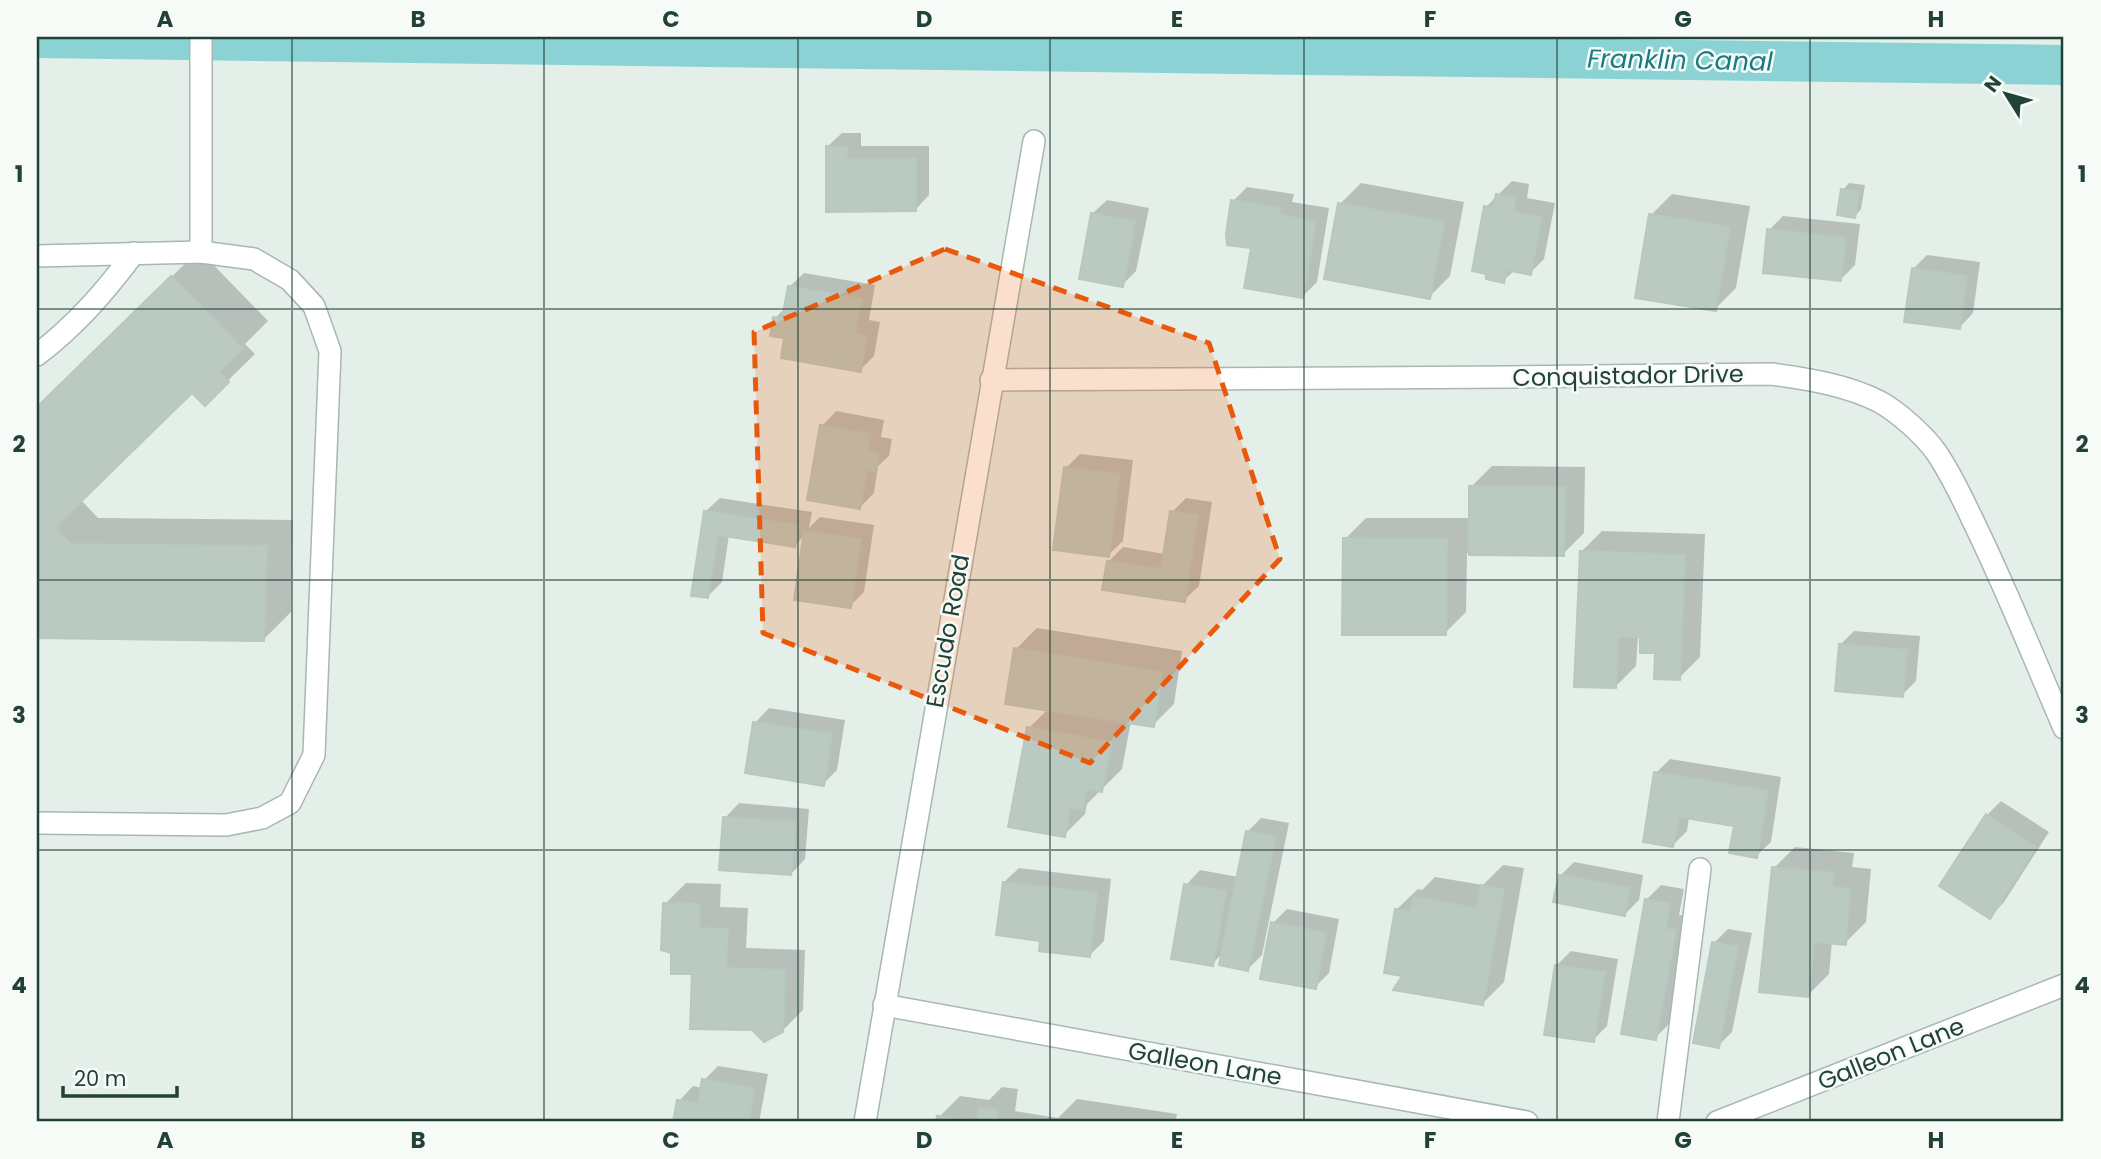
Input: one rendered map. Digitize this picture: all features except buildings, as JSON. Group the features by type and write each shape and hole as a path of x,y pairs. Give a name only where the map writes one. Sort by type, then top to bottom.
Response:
{"street":[{"path":"201,37 201,252"},
{"name":"Escudo Road","path":"865,1122 1034,141"},
{"path":"37,256 201,252 254,259 290,280 314,306 330,351 314,755 290,803 262,818 226,825 37,823"},
{"path":"37,355 62,335 103,294 134,253"},
{"name":"Conquistador Drive","path":"992,380 1772,374 1813,380 1853,391 1881,403 1908,424 1935,451 1957,488 1988,551 2064,728"},
{"path":"1668,1122 1700,869"},
{"name":"Galleon Lane","path":"1717,1122 2064,985"},
{"name":"Galleon Lane","path":"884,1005 1527,1122"}],"highlighted area":[{"path":"945,249 1209,343 1280,559 1090,763 763,633 754,332"}],"waterway":[{"name":"Franklin Canal","path":"37,38 2064,65"}]}
